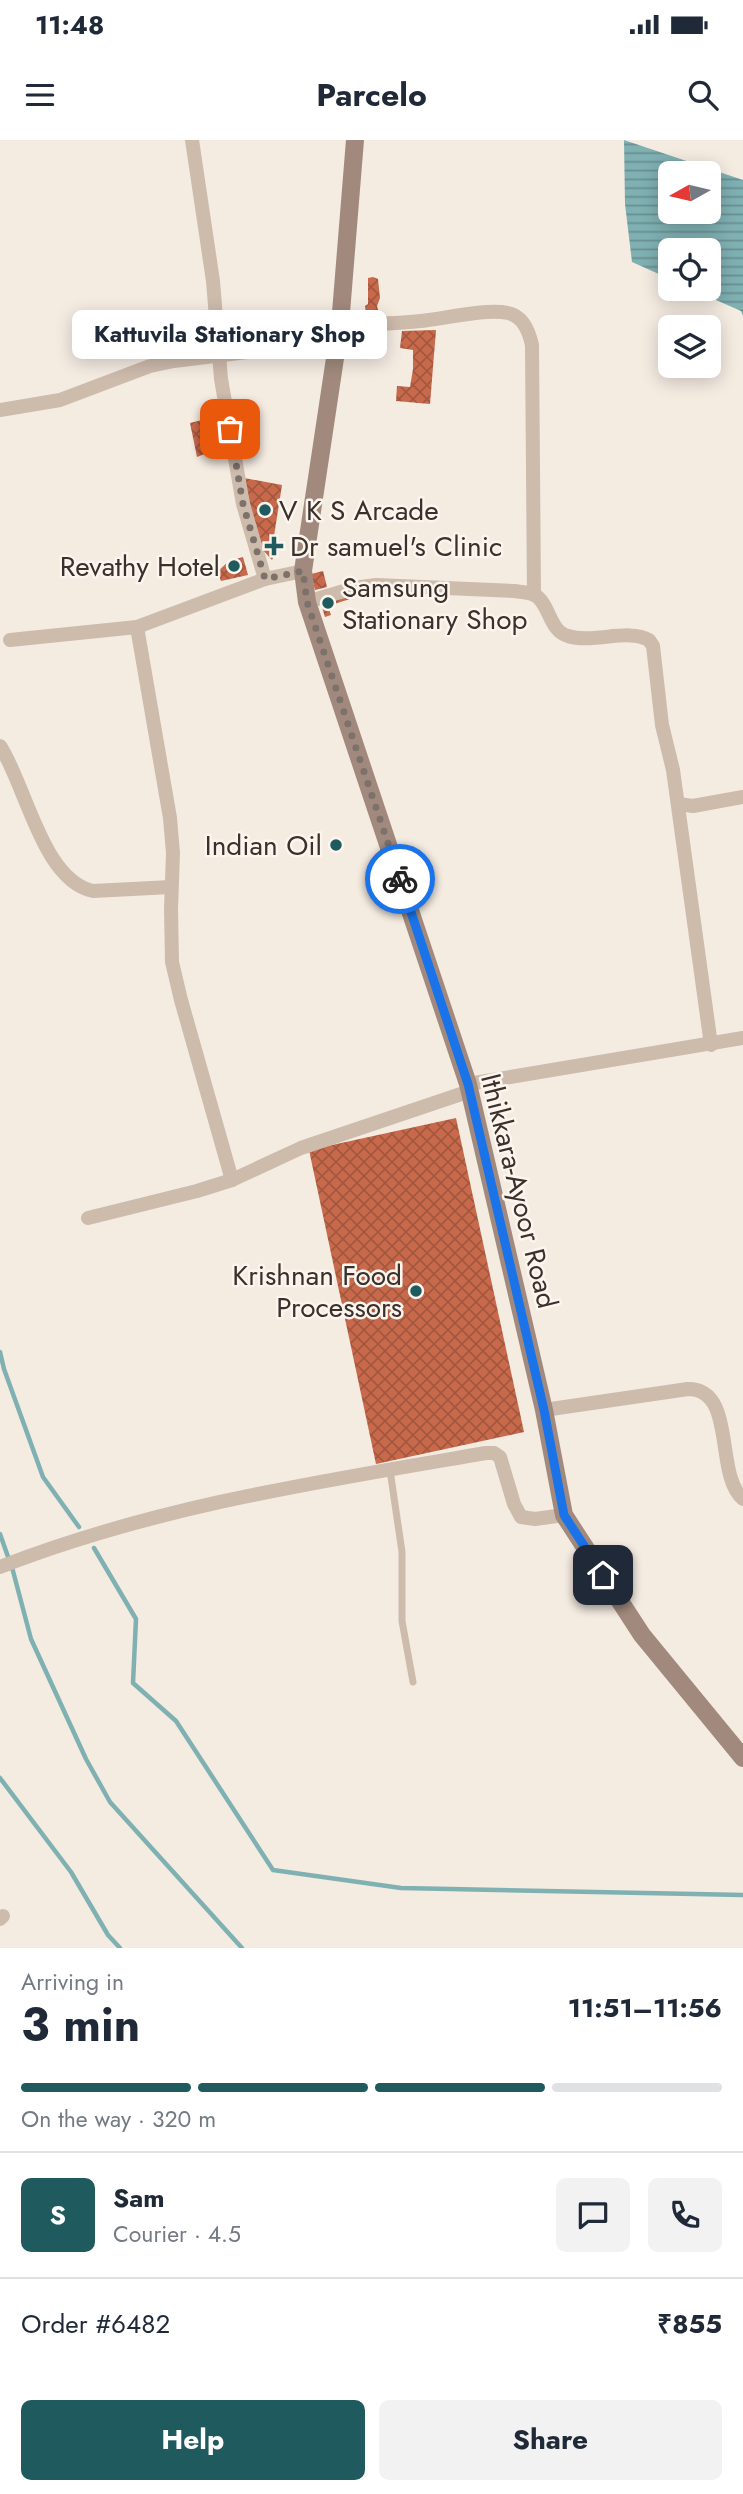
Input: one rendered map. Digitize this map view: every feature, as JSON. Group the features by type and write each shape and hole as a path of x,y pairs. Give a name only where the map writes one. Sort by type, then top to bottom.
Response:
{"main road":[{"name":"Ithikkara-Ayoor Road","path":"355,140 340,325 303,571 307,602 469,1088 544,1410 564,1515 642,1635 743,1758"}],"street":[{"path":"192,140 213,281 221,379 243,504 265,579"},
{"path":"340,325 418,322 508,313 519,318 529,331 532,345 534,595"},
{"path":"0,410 60,400 150,366 219,354 304,345 337,346"},
{"path":"10,640 137,627 265,579 303,571"},
{"path":"307,602 354,588 376,585 513,591 534,595 541,601 559,631 566,636 633,636 649,640 653,646 662,725 674,770 711,1045"},
{"path":"137,627 170,818 173,853 172,962 232,1180"},
{"path":"0,746 48,850 73,882 81,888 93,891 172,887"},
{"path":"678,804 693,806 743,797"},
{"path":"88,1218 232,1180 301,1148 469,1088 743,1038"},
{"path":"544,1410 698,1389 706,1393 717,1409 734,1488 743,1499"},
{"path":"7,1564 50,1547 241,1496 494,1453 500,1457 514,1504 522,1517 535,1520 564,1515"}],"lane":[{"path":"390,1470 402,1552 402,1621 413,1682"}],"water":[{"path":"624,140 686,161 658,161 658,224 721,224 721,173 743,180 743,316 741,311 718,301 721,301 721,238 658,238 658,274 632,262 625,204"}],"building":[{"path":"368,278 378,279 380,298 377,306 381,320 367,319 365,306 368,304"},
{"path":"436,330 430,404 396,401 397,386 410,387 413,369 413,350 400,348 402,331"},
{"path":"206,419 212,451 197,457 190,423"},
{"name":"V K S Arcade","path":"244,478 282,485 274,536 281,550 276,551 272,560 260,547"},
{"name":"Revathy Hotel","path":"243,557 248,575 221,581 217,572 229,561"},
{"path":"323,571 327,587 315,590 311,574"},
{"name":"Samsung Stationary Shop","path":"348,591 350,599 328,606 331,615 325,617 320,601"},
{"name":"Krishnan Food Processors","path":"456,1118 524,1432 376,1464 309,1150"}],"waterway":[{"path":"0,1352 43,1477 79,1527"},
{"path":"0,1534 31,1639 86,1759 110,1802 242,1948"},
{"path":"94,1548 136,1619 133,1683 176,1721 273,1870 401,1888 743,1895"},
{"path":"0,1778 71,1872 108,1935 120,1948"}],"way so far":[{"path":"230,429 243,504 265,579 303,571 307,602 400,879"}],"place":[{"name":"Kattuvila Stationary Shop","path":"230,429"},
{"name":"V K S Arcade","path":"265,510"},
{"name":"Dr samuel's Clinic","path":"274,546"},
{"name":"Revathy Hotel","path":"234,566"},
{"name":"Samsung Stationary Shop","path":"328,603"},
{"name":"Indian Oil","path":"336,845"},
{"name":"Krishnan Food Processors","path":"416,1291"}],"route":[{"path":"400,879 468,1084 544,1410 564,1515 603,1575"}]}
